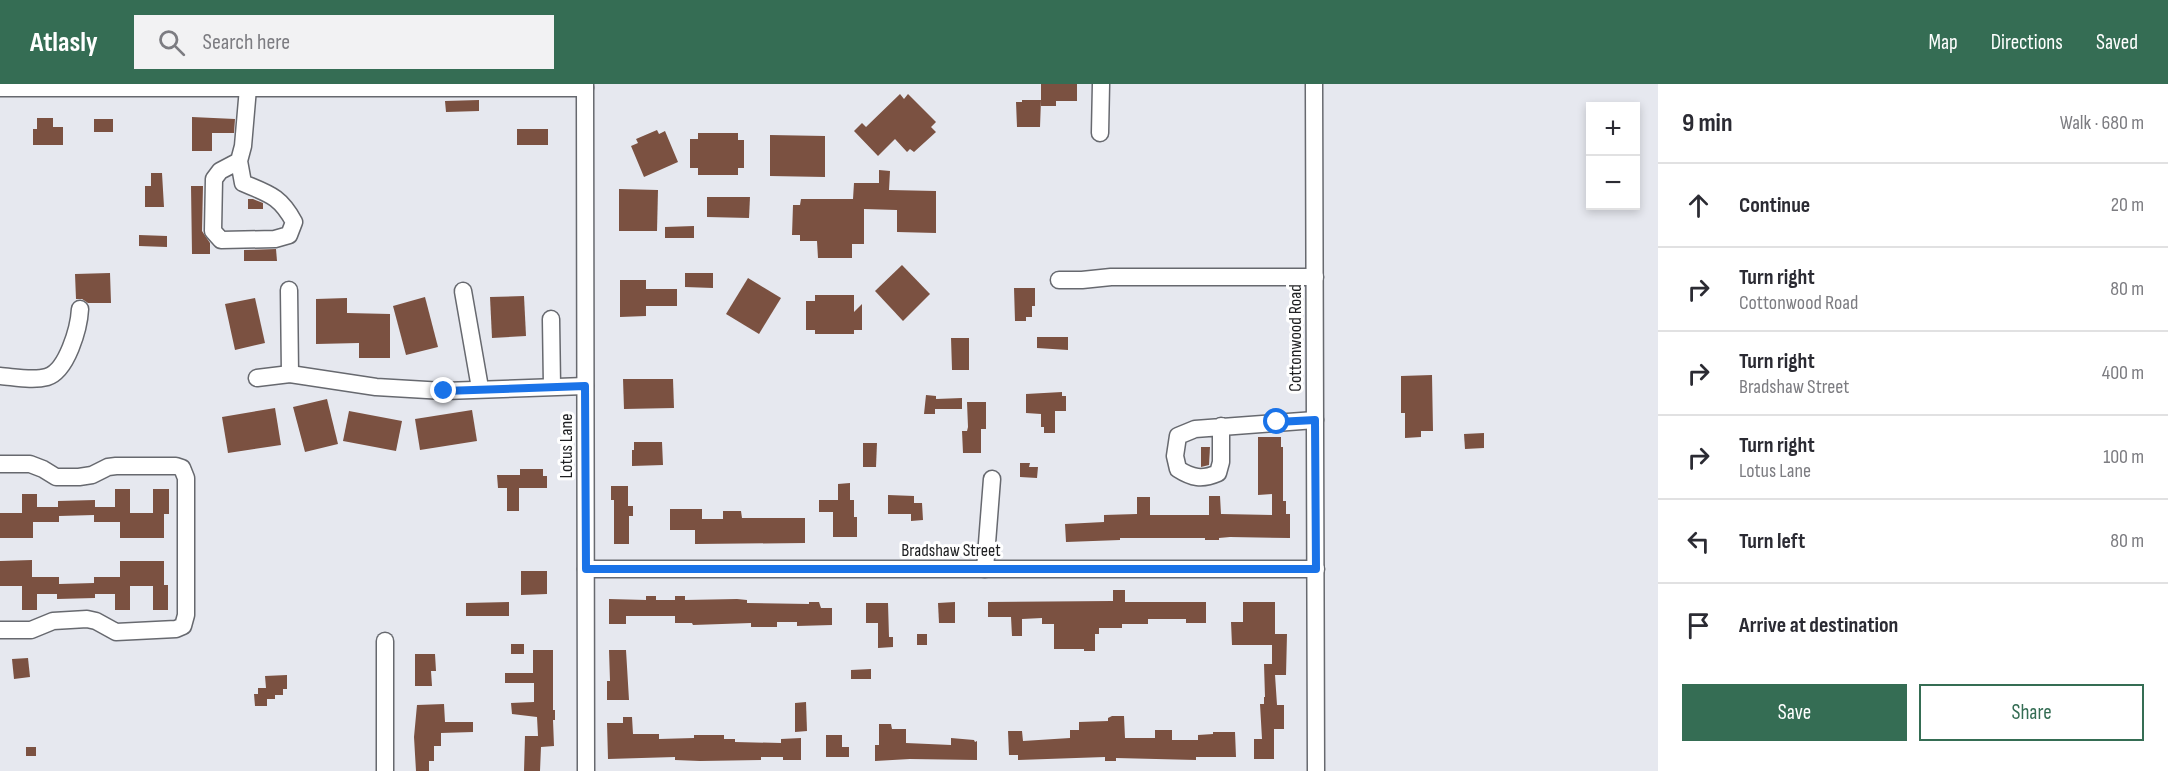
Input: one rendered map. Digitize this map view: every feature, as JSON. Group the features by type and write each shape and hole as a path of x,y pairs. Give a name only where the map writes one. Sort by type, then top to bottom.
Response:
{"street":[{"path":"1100,133 1101,84"},
{"name":"Cottonwood Road","path":"1314,84 1317,771"},
{"path":"0,88 585,86"},
{"name":"Lotus Lane","path":"585,86 586,771"},
{"path":"240,161 220,171 214,179 213,231 221,240 275,238 289,235 294,222 285,205 271,195 243,183 240,161 248,88"},
{"path":"1059,280 1111,277 1315,277"},
{"path":"289,290 290,375"},
{"path":"463,291 480,388"},
{"path":"0,376 44,378 54,374 68,355 80,323 80,309"},
{"path":"551,319 552,386"},
{"path":"257,378 290,375 376,387 444,391 585,386"},
{"path":"1221,426 1315,420"},
{"path":"0,464 30,464 56,477 92,476 108,467 116,466 176,466 182,468 186,478 186,615 183,626 176,629 116,632 96,621 87,619 53,621 31,630 0,630"},
{"path":"985,569 992,479"},
{"name":"Bradshaw Street","path":"586,569 1316,569"},
{"path":"385,641 385,771"}],"building":[{"path":"1041,84 1077,84 1077,101 1056,101 1056,106 1041,106"},
{"path":"900,94 904,99 908,94 936,122 931,127 936,132 914,152 910,149 907,152 895,139 878,156 854,131 862,123 866,127"},
{"path":"479,100 479,111 446,112 445,101"},
{"path":"1022,100 1041,100 1040,127 1017,127 1016,102 1022,102"},
{"path":"192,117 235,119 234,133 212,133 212,151 192,151"},
{"path":"37,118 53,118 53,127 63,127 63,145 33,145 33,129 37,129"},
{"path":"94,119 113,119 113,132 94,132"},
{"path":"517,129 548,129 548,145 517,145"},
{"path":"657,130 659,134 665,131 678,162 644,177 631,146 638,143 636,139"},
{"path":"698,133 738,133 738,140 744,140 744,168 738,168 738,175 698,175 698,168 690,168 690,139 698,139"},
{"path":"770,135 825,136 825,177 770,176"},
{"path":"879,170 890,171 889,190 936,191 936,233 897,232 897,210 864,209 864,244 852,244 852,258 818,258 817,241 800,241 800,235 792,235 793,205 800,205 801,199 853,199 854,183 879,183"},
{"path":"151,173 162,173 164,207 145,207 145,186 151,186"},
{"path":"191,186 203,186 202,231 210,243 210,254 192,254"},
{"path":"619,189 658,190 657,231 619,231"},
{"path":"707,197 750,197 749,218 707,217"},
{"path":"248,199 263,203 263,209 248,209"},
{"path":"694,226 694,238 665,238 665,227"},
{"path":"139,235 167,236 167,247 139,246"},
{"path":"276,249 277,261 244,261 244,250"},
{"path":"902,265 930,294 903,321 875,291"},
{"path":"110,273 111,303 88,303 82,299 76,299 75,274"},
{"path":"685,273 713,273 713,288 685,287"},
{"path":"748,278 781,298 759,334 726,314"},
{"path":"620,280 646,280 646,289 677,289 677,306 646,306 646,316 620,317"},
{"path":"1014,288 1035,288 1035,306 1032,306 1032,317 1026,317 1026,321 1015,321"},
{"path":"815,295 854,295 854,312 862,304 862,330 854,330 854,334 815,334 815,330 806,330 806,301 815,301"},
{"path":"524,296 526,336 492,338 490,297"},
{"path":"425,297 438,347 406,355 393,306"},
{"path":"255,298 265,343 235,350 225,304"},
{"path":"347,298 347,313 390,314 390,358 359,358 359,343 316,344 316,299"},
{"path":"1037,337 1068,337 1068,350 1037,348"},
{"path":"951,338 969,338 969,370 952,370"},
{"path":"1432,375 1433,431 1421,431 1421,437 1405,438 1405,413 1401,413 1401,376"},
{"path":"623,379 673,379 674,408 624,409"},
{"path":"1062,392 1062,396 1066,396 1066,411 1055,411 1055,433 1044,433 1044,427 1041,427 1041,414 1026,413 1026,394"},
{"path":"926,395 936,396 936,399 962,398 962,409 935,409 935,414 924,414"},
{"path":"327,399 338,444 305,452 293,407"},
{"path":"967,402 986,402 986,429 981,429 981,453 963,453 962,431 967,431 968,427"},
{"path":"275,408 281,445 228,453 222,417"},
{"path":"472,410 477,441 420,450 415,419"},
{"path":"349,411 402,421 396,451 343,441"},
{"path":"1484,433 1484,448 1465,449 1464,434"},
{"path":"1258,437 1281,437 1283,501 1286,501 1286,514 1290,514 1290,538 1230,537 1205,540 1205,538 1120,538 1120,540 1066,542 1065,524 1104,522 1104,515 1137,514 1137,497 1150,497 1150,515 1209,515 1209,496 1220,496 1221,514 1272,515 1272,494 1258,495"},
{"path":"634,442 662,442 663,465 632,466"},
{"path":"863,443 877,443 876,467 863,467"},
{"path":"1201,447 1210,447 1209,465 1201,467"},
{"path":"1020,463 1030,463 1029,467 1038,467 1037,478 1020,477"},
{"path":"520,469 543,469 543,476 547,476 547,488 519,488 519,511 507,511 507,488 498,488 497,475 520,475"},
{"path":"850,483 850,500 854,500 854,517 857,517 857,537 833,537 833,512 819,512 819,500 838,500 838,484"},
{"path":"611,486 628,486 628,506 633,506 633,516 629,516 629,544 614,544 614,500 611,500"},
{"path":"115,489 130,489 130,513 153,513 153,489 169,489 169,514 164,514 164,538 120,538 120,522 94,522 94,515 59,516 59,522 33,522 33,538 0,538 0,513 22,513 22,494 37,494 37,507 58,507 58,501 95,500 95,507 115,507"},
{"path":"888,495 914,496 914,503 922,503 923,520 911,521 911,514 888,514"},
{"path":"670,509 702,509 702,519 723,519 723,511 741,511 742,518 805,518 805,543 695,544 695,530 670,530"},
{"path":"32,560 32,577 59,577 59,584 94,583 94,577 120,577 120,561 164,561 164,585 168,585 168,610 153,610 153,586 130,586 130,610 115,610 115,594 95,594 95,598 57,599 57,594 37,594 37,610 22,610 22,586 0,586 0,561"},
{"path":"521,571 547,571 547,594 521,595"},
{"path":"1113,590 1125,590 1125,602 1206,602 1206,623 1186,623 1186,619 1148,619 1148,624 1122,624 1122,628 1099,628 1099,634 1095,634 1095,651 1084,651 1084,649 1054,649 1054,624 1042,624 1042,618 1022,619 1022,636 1012,636 1011,617 988,617 988,602 1113,601"},
{"path":"646,596 656,596 656,600 675,600 675,596 685,596 685,600 737,599 747,600 747,603 809,604 809,602 819,602 821,608 832,608 832,625 797,626 797,622 777,622 777,627 751,627 751,623 693,625 692,623 675,623 675,616 626,616 626,624 609,624 609,599 646,600"},
{"path":"509,602 509,616 466,616 466,603"},
{"path":"955,602 955,623 939,623 938,603"},
{"path":"1243,602 1275,602 1275,634 1287,634 1286,675 1275,675 1277,705 1284,705 1284,729 1274,729 1274,759 1254,759 1254,739 1262,739 1260,704 1264,704 1265,697 1264,664 1272,664 1272,645 1232,645 1231,622 1243,622"},
{"path":"866,603 888,603 889,637 893,637 893,647 878,648 878,623 866,623"},
{"path":"917,634 927,634 927,645 917,645"},
{"path":"511,644 524,644 524,654 511,654"},
{"path":"533,650 553,650 554,746 541,747 540,771 524,771 525,736 538,736 537,717 512,714 511,703 534,702 534,683 505,683 505,673 533,673"},
{"path":"609,650 626,650 629,700 607,700 607,681 610,681"},
{"path":"415,654 435,654 436,671 431,671 432,686 415,686"},
{"path":"28,658 30,677 14,679 12,659"},
{"path":"871,669 871,679 851,679 851,670"},
{"path":"287,675 287,689 283,689 283,695 275,695 275,699 267,699 267,706 255,706 254,694 258,694 258,688 266,688 265,676"},
{"path":"806,702 807,731 795,732 795,703"},
{"path":"444,704 445,722 473,722 473,732 441,733 441,746 434,746 434,761 429,761 429,771 416,771 414,737 417,705"},
{"path":"1124,716 1125,738 1155,738 1155,730 1172,730 1172,740 1198,740 1198,735 1235,732 1236,757 1196,757 1196,760 1116,758 1116,761 1105,761 1105,757 1018,760 1018,755 1009,755 1008,731 1022,731 1023,741 1070,738 1070,730 1079,730 1079,722 1108,721 1108,718"},
{"path":"623,717 632,717 633,734 659,734 659,739 694,738 694,735 724,735 724,739 735,739 735,742 781,743 781,739 801,738 801,760 783,760 783,757 761,757 761,760 700,761 675,760 675,757 608,759 607,723 623,723"},
{"path":"879,724 891,724 892,729 906,729 906,743 951,745 951,738 977,741 977,760 875,761 875,745 879,745"},
{"path":"826,735 842,735 842,747 849,747 849,757 826,757"},
{"path":"26,747 36,747 36,756 26,756"}],"route":[{"path":"444,391 585,386 586,569 1316,569 1315,420 1277,422"}]}
